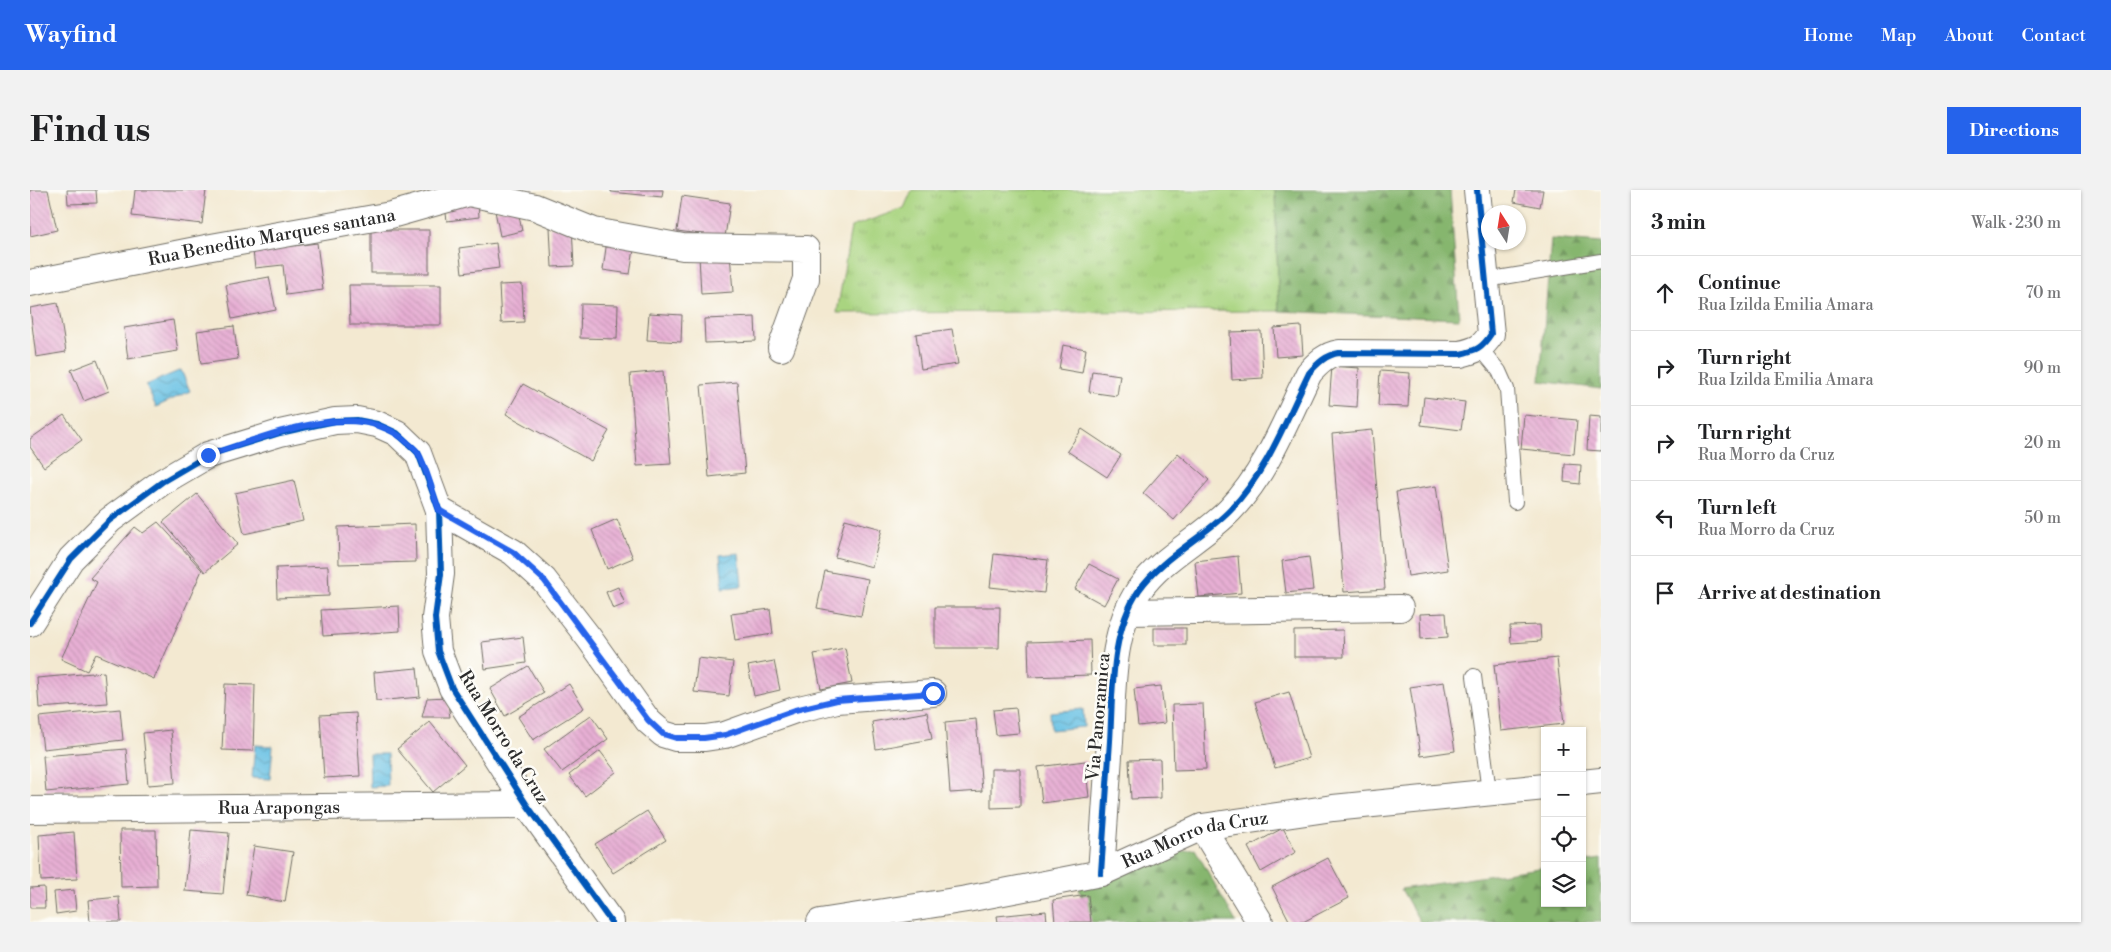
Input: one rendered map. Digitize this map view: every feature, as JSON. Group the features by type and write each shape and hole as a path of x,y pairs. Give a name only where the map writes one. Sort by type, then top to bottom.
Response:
{"street":[{"path":"1477,190 1491,334 1480,348"},
{"name":"Rua Benedito Marques santana","path":"30,284 206,248 392,215 469,193 535,207 594,230 683,247 806,249 806,279 781,348"},
{"name":"Via Panoramica","path":"1101,873 1113,678 1119,640 1128,612 1140,590 1165,563 1230,510 1262,470 1309,373 1321,361 1331,354 1339,353 1460,354 1480,348"},
{"name":"Rua Morro da Cruz","path":"30,623 71,559 110,520 162,482 208,455 280,433 335,421 350,420 377,424 397,433 418,453 439,510 441,574 435,618 438,651 452,688 527,805 611,922"},
{"path":"439,510 513,552 544,580 648,720 663,734 676,738 725,735 795,710 837,700 933,693"},
{"path":"1128,612 1400,608"},
{"path":"1586,783 1601,781"},
{"name":"Rua Morro da Cruz","path":"820,922 968,900 1101,873 1202,827 1333,808 1541,787"},
{"name":"Rua Arapongas","path":"30,810 527,805"},
{"path":"1202,827 1260,922"}],"lane":[{"path":"1486,280 1601,261"},
{"path":"1480,348 1499,371 1507,389 1515,502"},
{"path":"1474,676 1489,792"}],"green space":[{"path":"912,190 1275,190 1279,311 837,313 851,227 904,208"},
{"path":"1275,190 1450,190 1459,319 1279,311"},
{"path":"1551,239 1601,243 1601,389 1540,381"},
{"path":"1195,849 1236,922 1087,922 1076,873"},
{"path":"1601,859 1601,922 1420,922 1401,889 1541,868 1541,907 1586,907 1586,861"}],"water":[{"path":"181,370 190,391 156,407 146,385"},
{"path":"739,553 742,586 723,588 720,555"},
{"path":"1083,709 1084,727 1051,730 1050,712"},
{"path":"255,745 273,746 270,779 252,778"},
{"path":"369,754 387,754 388,786 370,787"}],"building":[{"path":"30,190 48,190 57,230 30,236"},
{"path":"67,190 96,190 97,203 68,204"},
{"path":"135,190 206,190 202,224 132,216"},
{"path":"611,190 663,190 662,197 611,192"},
{"path":"1516,190 1543,190 1540,207 1514,202"},
{"path":"682,196 730,203 725,237 677,231"},
{"path":"478,202 479,217 447,221 445,206"},
{"path":"517,206 522,231 500,236 495,211"},
{"path":"572,226 574,266 552,267 550,227"},
{"path":"371,230 429,230 429,273 371,273"},
{"path":"607,240 635,243 630,274 603,270"},
{"path":"317,243 323,290 286,295 283,265 255,268 253,251"},
{"path":"496,243 499,268 462,273 459,248"},
{"path":"730,254 733,292 701,294 699,256"},
{"path":"269,277 276,310 232,319 226,285"},
{"path":"522,284 524,322 501,323 499,285"},
{"path":"349,285 441,285 441,325 350,325"},
{"path":"58,303 66,352 36,357 30,308"},
{"path":"581,304 618,305 617,339 580,338"},
{"path":"649,313 682,315 681,342 647,340"},
{"path":"755,317 756,341 705,343 704,319"},
{"path":"173,320 178,351 128,359 124,328"},
{"path":"234,326 238,359 201,364 197,331"},
{"path":"1301,326 1303,355 1276,357 1274,328"},
{"path":"952,329 958,364 921,369 916,334"},
{"path":"1261,331 1263,378 1232,380 1230,332"},
{"path":"1063,345 1086,349 1082,373 1059,369"},
{"path":"97,360 109,391 84,401 71,370"},
{"path":"1332,366 1359,368 1357,407 1329,405"},
{"path":"663,371 671,464 637,466 630,374"},
{"path":"1092,371 1120,375 1117,396 1089,392"},
{"path":"1380,371 1410,373 1408,407 1378,406"},
{"path":"737,382 745,473 709,477 701,385"},
{"path":"523,384 609,431 591,461 506,414"},
{"path":"1424,397 1465,402 1461,430 1421,425"},
{"path":"64,415 82,440 44,467 30,447 30,439"},
{"path":"1524,415 1577,420 1574,454 1521,449"},
{"path":"1589,416 1601,417 1601,451 1587,450"},
{"path":"1082,429 1121,455 1107,477 1067,451"},
{"path":"1372,430 1385,589 1344,592 1332,434"},
{"path":"1178,453 1209,480 1174,520 1143,493"},
{"path":"1565,464 1581,465 1580,484 1564,482"},
{"path":"294,480 303,521 244,534 235,493"},
{"path":"1436,486 1448,570 1408,576 1396,492"},
{"path":"197,494 238,544 205,572 163,522"},
{"path":"617,519 633,558 607,569 592,530"},
{"path":"845,519 882,529 872,567 835,557"},
{"path":"158,522 202,570 154,679 96,654 87,671 61,659 97,582 90,578 135,527 143,533"},
{"path":"415,524 416,562 339,564 338,527"},
{"path":"994,554 1048,560 1044,593 990,587"},
{"path":"1238,556 1241,593 1199,597 1195,561"},
{"path":"1309,557 1313,590 1286,593 1282,561"},
{"path":"1089,564 1118,579 1104,605 1075,589"},
{"path":"328,566 329,596 277,598 276,568"},
{"path":"825,571 868,579 861,616 817,608"},
{"path":"618,587 625,604 613,609 606,592"},
{"path":"399,606 400,631 323,636 321,610"},
{"path":"935,607 1000,607 999,648 935,648"},
{"path":"770,609 773,634 735,640 731,614"},
{"path":"1446,613 1448,637 1421,639 1420,614"},
{"path":"1540,625 1541,641 1511,643 1510,626"},
{"path":"1154,628 1186,628 1186,645 1154,645"},
{"path":"1343,630 1344,657 1294,657 1294,631"},
{"path":"523,637 526,663 485,669 482,642"},
{"path":"1090,640 1091,675 1029,677 1028,642"},
{"path":"845,648 852,683 821,689 814,654"},
{"path":"698,658 733,662 729,696 694,692"},
{"path":"1557,658 1564,724 1501,731 1494,665"},
{"path":"774,661 780,690 754,696 748,666"},
{"path":"528,666 544,693 505,716 490,689"},
{"path":"417,668 420,697 376,701 374,672"},
{"path":"104,672 107,703 39,708 37,678"},
{"path":"1444,682 1455,751 1421,756 1410,687"},
{"path":"225,684 255,685 253,751 222,750"},
{"path":"569,684 584,708 533,740 518,717"},
{"path":"1161,686 1165,723 1138,726 1134,689"},
{"path":"1289,692 1309,758 1275,768 1255,702"},
{"path":"447,697 450,717 422,717 427,698"},
{"path":"1203,704 1206,769 1174,770 1172,705"},
{"path":"1016,708 1019,733 996,735 993,710"},
{"path":"120,709 123,740 43,749 39,717"},
{"path":"927,712 932,739 876,749 872,722"},
{"path":"356,713 360,776 324,778 320,715"},
{"path":"591,715 608,739 562,772 544,749"},
{"path":"976,719 982,791 950,793 945,722"},
{"path":"430,722 465,765 433,792 397,749"},
{"path":"171,730 175,783 148,785 143,733"},
{"path":"126,749 129,784 46,792 43,756"},
{"path":"600,751 616,772 585,796 569,775"},
{"path":"1160,759 1161,798 1131,799 1129,760"},
{"path":"1085,761 1089,797 1042,803 1038,767"},
{"path":"991,769 1020,769 1020,807 991,808"},
{"path":"647,811 666,840 613,873 595,844"},
{"path":"1283,828 1296,852 1261,872 1248,847"},
{"path":"120,830 156,830 157,886 121,887"},
{"path":"191,830 229,833 223,894 185,891"},
{"path":"74,832 77,879 41,881 39,835"},
{"path":"254,846 293,852 285,902 246,895"},
{"path":"1328,858 1349,898 1303,922 1290,922 1272,887"},
{"path":"44,887 45,908 30,908 30,888"},
{"path":"74,890 76,911 56,914 54,892"},
{"path":"1088,895 1091,922 1055,922 1053,900"},
{"path":"119,897 121,922 90,922 88,900"},
{"path":"1046,911 1047,922 998,922 997,916"}],"cycle path":[{"path":"1101,873 1115,663 1123,625 1139,590 1159,567 1219,520 1243,495 1275,445 1309,373 1322,360 1339,353 1460,354 1475,350 1485,342 1491,334 1477,190"},
{"path":"30,623 71,559 110,520 162,482 208,455 280,433 335,421 357,420 377,424 397,433 418,453 439,510 441,574 435,618 438,651 452,688 527,805 611,922"}],"route":[{"path":"208,455 280,433 335,421 357,420 377,424 397,433 418,453 439,510 513,552 544,580 589,638 648,720 663,734 676,738 704,738 725,735 795,710 837,700 868,696 933,693"}]}
